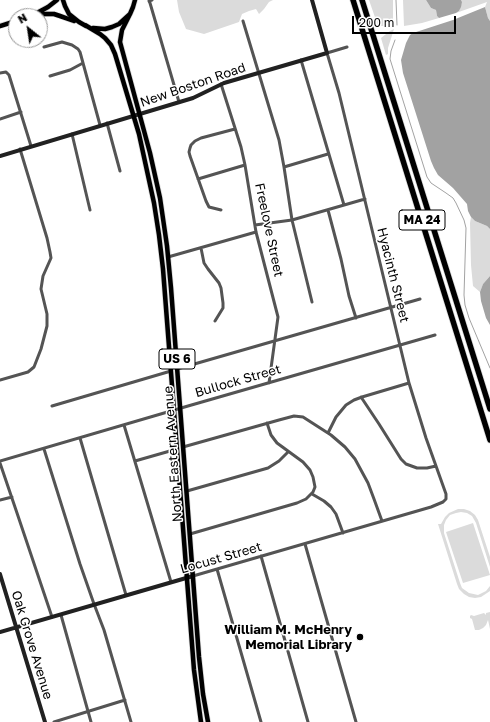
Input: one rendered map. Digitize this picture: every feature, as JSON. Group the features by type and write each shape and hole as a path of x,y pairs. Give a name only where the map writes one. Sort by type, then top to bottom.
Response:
{"highway":[{"name":"MA 24","path":"353,0 490,440"},
{"name":"MA 24","path":"362,0 490,409"}],"main road":[{"name":"US 6","path":"46,8 57,0"},
{"path":"63,0 69,14 83,25 98,29 108,28 119,24 130,14"},
{"name":"US 6","path":"135,0 122,30 120,42 140,114"},
{"name":"US 6","path":"48,14 54,14 83,25 103,36 113,48 133,116"},
{"name":"North Eastern Avenue","path":"140,114 156,179 168,257 201,676 208,722"},
{"name":"North Eastern Avenue","path":"133,116 148,173 159,235 195,677 201,722"}],"street":[{"path":"312,0 327,53"},
{"path":"151,1 179,102"},
{"path":"243,22 276,131 284,167 292,220 312,302"},
{"path":"48,46 62,42 72,45 80,52 100,125"},
{"name":"New Boston Road","path":"0,156 198,96 221,84 347,47"},
{"name":"Hyacinth Street","path":"327,53 339,93 409,383 446,494 445,500"},
{"path":"301,60 344,205"},
{"path":"50,76 70,70 83,63"},
{"path":"0,73 6,72 9,75 31,146"},
{"name":"Freelove Street","path":"221,84 241,147 256,232 278,317 269,383"},
{"path":"0,119 21,112"},
{"path":"107,123 120,171"},
{"path":"221,210 209,208 189,152 191,145 195,141 235,128"},
{"path":"72,134 90,210"},
{"path":"0,380 28,372 34,367 41,349 47,326 47,314 42,291 43,276 51,258 45,231 20,149"},
{"path":"284,167 328,154"},
{"path":"198,179 245,165"},
{"path":"255,225 292,220 365,199"},
{"path":"328,210 349,296 356,318"},
{"path":"168,257 256,232"},
{"path":"201,248 204,263 221,288 223,308 215,321"},
{"path":"177,369 420,299"},
{"name":"Bullock Street","path":"0,462 180,408 435,335"},
{"path":"52,406 171,372"},
{"path":"328,434 336,417 346,405 361,397 409,383"},
{"path":"361,397 401,459 406,464 417,468 436,466"},
{"path":"183,447 294,416 303,417 345,447 368,483 382,521"},
{"path":"190,534 306,500 312,494 315,487 314,477 310,470 303,462 277,443 271,435 267,423"},
{"path":"124,425 171,582"},
{"path":"80,438 126,595"},
{"path":"44,449 64,514 104,630 131,722"},
{"path":"135,461 177,449"},
{"path":"187,491 268,468 288,452"},
{"path":"0,462 52,617"},
{"path":"312,494 331,507 336,514 343,533"},
{"path":"0,500 12,497"},
{"name":"Locust Street","path":"0,632 431,507 445,500"},
{"path":"305,544 356,722"},
{"path":"261,556 308,722"},
{"path":"217,569 261,722"},
{"name":"Oak Grove Avenue","path":"0,574 45,722"},
{"path":"61,614 91,722"},
{"path":"54,722 125,700"}],"shaded area":[{"path":"177,0 273,0 269,2 259,14 256,9 249,11 242,14 239,22 204,34 186,29 179,12"},
{"path":"369,0 393,0 393,23 387,26 378,26"},
{"path":"403,0 426,0 431,8 436,10 439,18 404,26"},
{"path":"426,0 461,0 462,2 459,11 439,18 436,10 431,8"},
{"path":"461,0 490,0 490,21 485,7 487,2 456,13 459,11 462,2"},
{"path":"485,7 490,21 490,229 487,226 475,221 471,217 467,204 453,188 438,175 434,168 403,73 401,60 406,43 410,35 413,33 453,20"},
{"path":"394,29 388,48 388,54 386,55 381,38"},
{"path":"471,217 475,221 487,226 490,229 490,276 483,284 480,292 473,286 471,265"},
{"path":"490,276 490,325 486,318 480,292 483,284"},
{"path":"458,509 470,511 478,520 490,557 490,567 476,523 472,516 461,512 450,515 444,525 444,533 462,588 469,593 478,595 486,591 490,586 490,591 481,597 469,597 459,589 438,524 441,524 449,513"},
{"path":"473,523 490,575 463,583 446,532"},
{"path":"490,612 490,629 488,620 483,628 475,630 470,616 484,613 486,615 486,613"}],"waterway":[{"path":"396,0 397,25"},
{"path":"395,40 390,59 427,177 431,183 453,198 464,220 466,228 465,305 490,368"}],"place":[{"name":"William M. McHenry Memorial Library","path":"360,637"}]}
